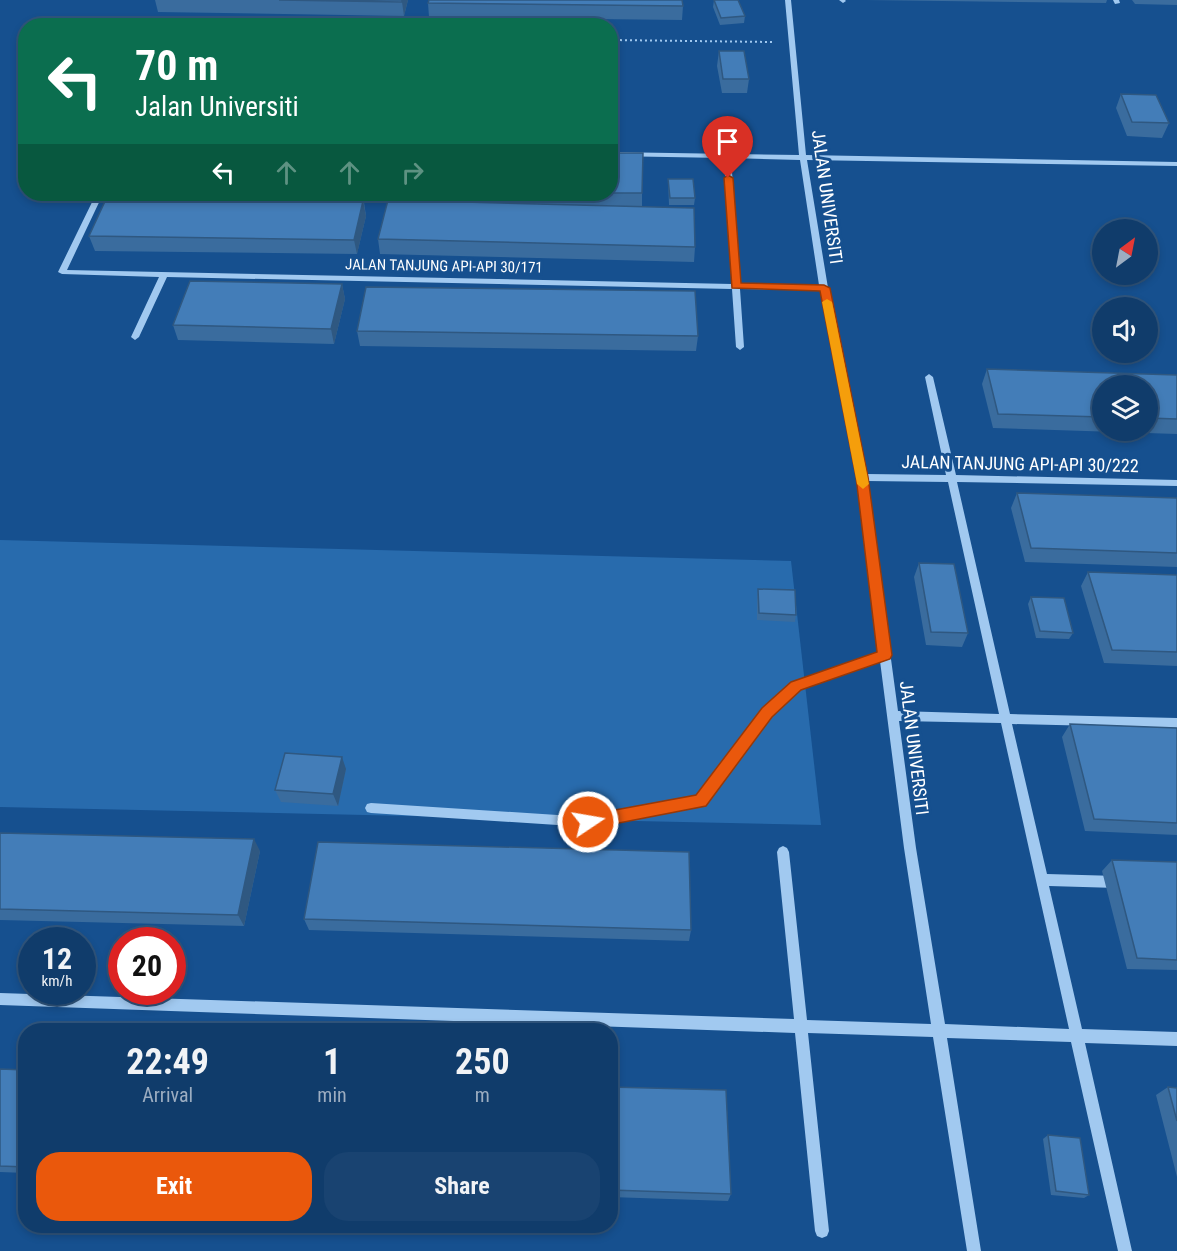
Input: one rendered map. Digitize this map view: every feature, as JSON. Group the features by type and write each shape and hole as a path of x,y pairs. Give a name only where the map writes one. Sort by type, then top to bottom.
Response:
{"street":[{"name":"JALAN UNIVERSITI","path":"788,0 803,158 824,288 862,477 895,716 910,848 974,1251"},
{"path":"618,154 1177,165"},
{"path":"727,156 740,347"},
{"name":"JALAN TANJUNG API-API 30/171","path":"97,201 62,272 824,288"},
{"path":"135,338 164,274"},
{"path":"929,377 1125,1251"},
{"name":"JALAN TANJUNG API-API 30/222","path":"862,477 1177,483"},
{"path":"371,808 588,822 700,801 767,712 796,686 885,655"},
{"path":"895,716 1177,723"},
{"path":"783,852 822,1231"},
{"path":"1042,880 1132,882"},
{"path":"0,999 1177,1040"}],"path":[{"path":"618,40 792,42"}],"shaded area":[{"path":"0,540 791,561 821,825 0,807"}],"building":[{"path":"279,0 402,0 402,2"},
{"path":"429,0 682,0 683,6 428,3"},
{"path":"714,0 738,0 745,16 721,18"},
{"path":"719,51 744,51 749,79 723,79"},
{"path":"1121,94 1156,95 1169,123 1132,122"},
{"path":"618,153 643,153 642,193 618,193"},
{"path":"668,179 693,179 695,198 670,198"},
{"path":"105,201 363,201 354,240 89,236"},
{"path":"388,201 694,208 695,247 378,239"},
{"path":"190,281 342,284 331,329 173,325"},
{"path":"366,287 695,291 698,336 357,331"},
{"path":"987,369 1177,375 1177,419 1158,418 1158,375 1092,375 1092,417 998,414"},
{"path":"1017,493 1177,498 1177,553 1031,548"},
{"path":"919,563 954,564 968,633 931,632"},
{"path":"1088,572 1177,575 1177,652 1112,650"},
{"path":"758,589 795,590 796,615 759,613"},
{"path":"1031,597 1064,598 1073,633 1040,631"},
{"path":"1070,724 1177,728 1177,823 1094,819"},
{"path":"285,753 342,757 333,794 275,790"},
{"path":"0,833 254,839 238,915 0,909"},
{"path":"318,842 689,852 691,930 304,919"},
{"path":"1112,860 1177,862 1177,960 1137,958"},
{"path":"0,1069 18,1070 18,1167 0,1166"},
{"path":"618,1087 726,1090 731,1194 618,1190"},
{"path":"1168,1087 1177,1088 1177,1121"},
{"path":"1048,1135 1080,1138 1089,1195 1056,1191"}],"slow traffic":[{"path":"827,302 863,484"}],"route":[{"path":"588,822 641,810 700,801 767,712 796,686 885,655 862,477 824,288 736,286 728,178"}]}
